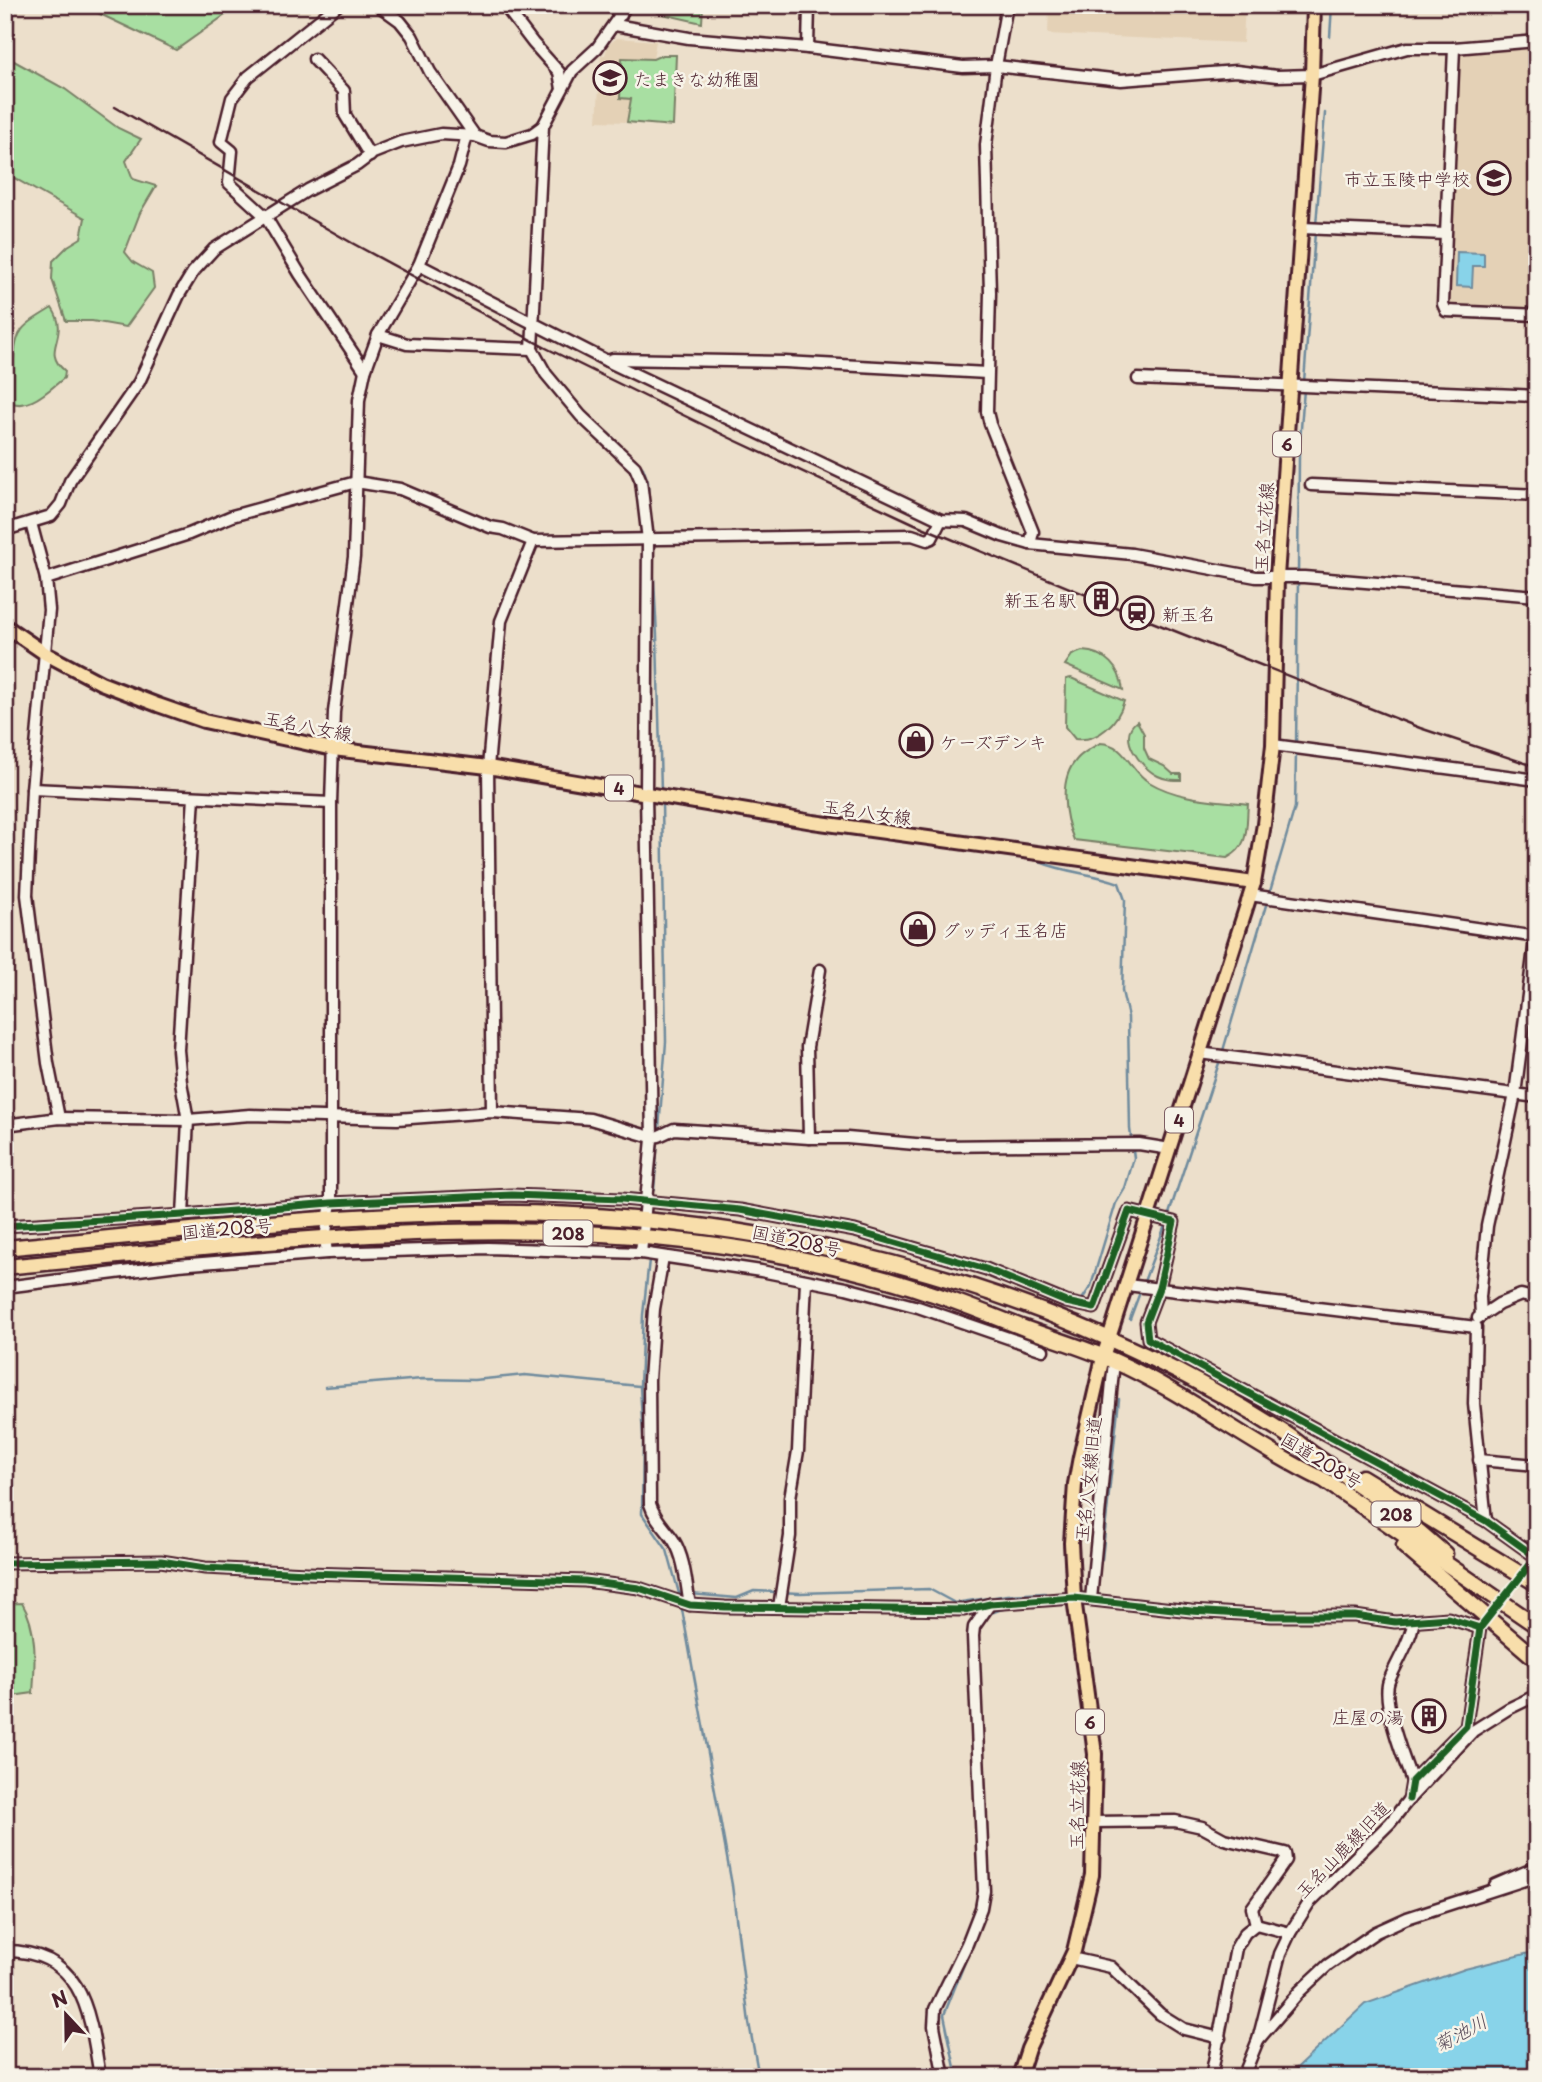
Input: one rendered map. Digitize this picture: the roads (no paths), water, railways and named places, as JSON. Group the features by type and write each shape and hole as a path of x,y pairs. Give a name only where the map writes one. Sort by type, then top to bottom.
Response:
{"highway":[{"name":"国道208号","path":"5,1248 329,1211 643,1219 751,1232 859,1254 980,1287 1110,1338 1185,1376 1287,1435 1386,1505 1499,1600"},
{"name":"国道208号","path":"5,1267 539,1231 641,1237 747,1249 856,1272 925,1291 1108,1359 1181,1396 1292,1465 1324,1480 1537,1626"},
{"path":"1287,1435 1320,1451 1537,1584"},
{"path":"1292,1465 1425,1562 1536,1659"}],"main road":[{"name":"玉名立花線","path":"1256,892 1273,745 1277,577 1291,384 1312,229 1314,5"},
{"name":"玉名八女線","path":"5,626 46,654 101,683 204,721 332,749 488,767 1256,892"},
{"name":"4","path":"1108,1359 1110,1338 1199,1053 1256,892"},
{"name":"玉名立花線","path":"1019,2077 1042,2017 1071,1958 1086,1908 1092,1875 1095,1754 1074,1598 1071,1543 1075,1484 1108,1359"}],"street":[{"path":"338,5 248,77 232,98 221,142 232,152 229,183 265,216 313,295 365,371"},
{"path":"377,5 400,22 412,36 430,72 471,136"},
{"path":"504,5 559,72 562,89"},
{"path":"611,5 618,20"},
{"path":"627,5 597,48 572,71 543,126 532,349 580,416 635,467 641,481 648,540 646,793 651,950 652,1137 641,1253"},
{"path":"808,48 809,5"},
{"path":"1007,5 986,145 990,293 987,373 990,424 1033,532 1030,544"},
{"path":"618,20 689,38 1121,80 1236,71 1277,76 1312,75 1407,48 1454,48 1537,41"},
{"path":"1454,48 1443,304 1446,311 1537,316"},
{"path":"314,59 344,91 345,115 370,156"},
{"path":"5,530 51,516 61,504 70,481 139,382 168,317 193,272 214,249 308,190 401,142 442,134 506,142 532,134 543,126"},
{"path":"326,1246 332,1117 332,749 334,712 354,557 359,400 365,371 379,335 419,265 471,136"},
{"path":"1312,229 1446,234"},
{"path":"419,265 607,361 941,520 966,521 1030,544 1132,554 1256,577 1292,576 1537,596"},
{"path":"379,335 407,344 532,349"},
{"path":"607,361 785,362 987,373"},
{"path":"1138,379 1537,396"},
{"path":"46,579 189,534 232,516 356,482 400,489 490,527 503,529 533,541 589,538 648,540 912,535 927,540 932,538 941,520"},
{"path":"1311,485 1537,495"},
{"path":"31,523 46,579 49,610 32,789 27,895 48,1063 59,1118"},
{"path":"492,1112 488,767 501,621 533,541"},
{"path":"1273,745 1537,780"},
{"path":"32,789 331,803"},
{"path":"183,1215 188,1120 178,1050 194,797"},
{"path":"1256,892 1276,899 1536,933 1515,1094 1487,1226 1480,1297 1482,1316"},
{"path":"809,1138 807,1048 820,971"},
{"path":"1199,1053 1537,1097"},
{"path":"5,1125 59,1118 188,1120 250,1115 397,1119 492,1112 590,1119 652,1137 674,1129 939,1146 1139,1144 1170,1149"},
{"path":"5,1226 183,1215 329,1211 512,1195 646,1202 740,1210 855,1231 986,1269 1066,1302 1094,1308 1129,1211 1174,1222 1159,1288 1146,1322 1148,1339 1486,1521 1536,1557"},
{"path":"5,1287 326,1246 641,1253 761,1271 846,1288 918,1307 1043,1350"},
{"path":"663,1257 654,1309 649,1380 650,1504 654,1517 674,1541 680,1558 688,1604"},
{"path":"779,1607 790,1536 790,1498 798,1451 806,1281"},
{"path":"1127,1285 1476,1327 1474,1404 1486,1521"},
{"path":"1470,1325 1499,1304 1521,1295 1537,1299"},
{"name":"玉名八女線旧道","path":"1091,1599 1108,1359"},
{"path":"1479,1460 1537,1465"},
{"path":"5,1563 161,1560 205,1568 585,1581 639,1588 688,1604 779,1607 964,1610 990,1604 1074,1598 1191,1611 1272,1616 1354,1616 1381,1622 1448,1618 1480,1628 1466,1726 1412,1781"},
{"path":"944,2077 934,2026 935,2009 967,1944 981,1908 984,1891 973,1636 974,1627 990,1604"},
{"path":"1409,1799 1412,1781 1392,1727 1387,1684 1410,1640 1414,1621"},
{"name":"玉名山鹿線旧道","path":"1243,2077 1258,2040 1280,1954 1309,1903 1390,1823 1473,1731 1537,1695"},
{"path":"1094,1822 1175,1821 1202,1827 1224,1839 1285,1853 1286,1860 1252,1908 1256,1924"},
{"path":"1488,1893 1496,1884 1537,1867"},
{"path":"1258,2040 1300,1991 1328,1965 1376,1932 1407,1918 1537,1876"},
{"path":"1256,1924 1290,1933"},
{"path":"1211,2077 1237,1948 1245,1933 1256,1924"},
{"path":"5,1951 23,1951 56,1965 82,1992 100,2077"},
{"path":"1071,1958 1111,1967 1160,2014 1184,2029 1220,2038"}],"water":[{"path":"1457,252 1484,253 1484,266 1473,266 1472,287 1456,286"},
{"name":"菊池川","path":"1537,1951 1537,2077 1287,2077 1365,2004 1465,1969"}],"waterway":[{"path":"1330,37 1332,5"},
{"path":"1316,225 1325,113"},
{"path":"1304,382 1315,232"},
{"path":"1298,575 1299,455 1304,389"},
{"path":"608,433 643,468 648,482 649,512"},
{"path":"653,561 661,792"},
{"path":"1296,746 1298,581"},
{"path":"1222,1054 1295,807 1296,753"},
{"path":"654,1190 666,1042 662,802"},
{"path":"1040,862 1119,883 1125,900 1122,991 1128,1017 1130,1129 1134,1158 1125,1188 1116,1203 1091,1286 1083,1298"},
{"path":"1168,1217 1220,1060"},
{"path":"1130,1319 1166,1223"},
{"path":"649,1260 640,1386 643,1437 642,1514 667,1550 680,1597"},
{"path":"325,1387 422,1379 474,1380 525,1375 639,1386"},
{"path":"1102,1559 1119,1399"},
{"path":"679,1593 737,1598 754,1591 800,1593 929,1589 955,1603 1045,1593"},
{"path":"681,1604 732,1885 749,2023 759,2077"},
{"path":"986,1616 1005,1608 1068,1604"},
{"path":"957,2077 944,2015 974,1939"}],"tunnel":[{"path":"1485,1622 1536,1557"}],"railway":[{"path":"115,107 352,243 546,348 915,524 1142,618 1420,728 1537,767"}],"place":[{"name":"たまきな幼稚園","path":"610,78"},
{"name":"市立玉陵中学校","path":"1494,178"},
{"name":"新玉名駅","path":"1101,599"},
{"name":"新玉名","path":"1137,613"},
{"name":"ケーズデンキ","path":"916,741"},
{"name":"グッディ玉名店","path":"918,929"},
{"name":"庄屋の湯","path":"1429,1716"}]}
